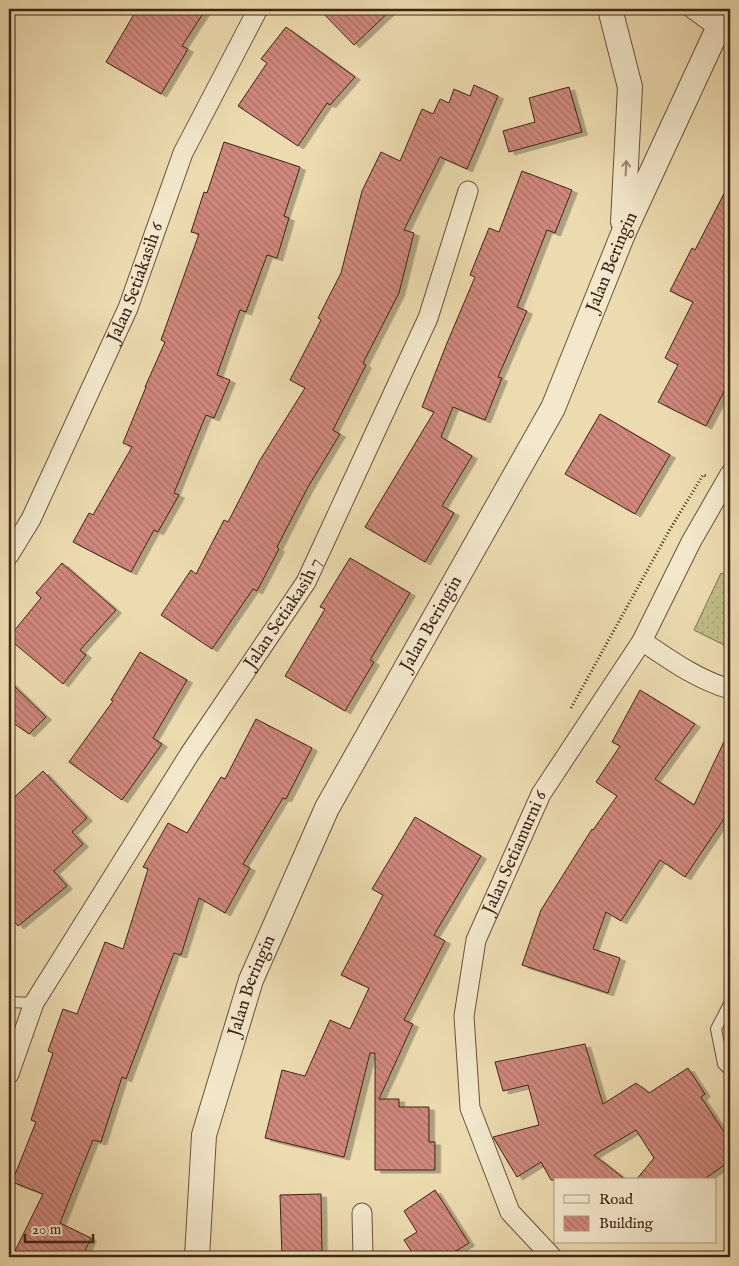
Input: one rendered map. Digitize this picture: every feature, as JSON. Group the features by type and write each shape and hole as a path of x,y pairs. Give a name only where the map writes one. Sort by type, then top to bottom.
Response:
{"street":[{"name":"Jalan Setiakasih 6","path":"9,555 31,518 128,308 183,153 258,9"},
{"path":"610,9 630,87 623,234"},
{"path":"693,9 722,18"},
{"name":"Jalan Beringin","path":"197,1257 204,1135 250,980 326,808 554,408 623,234 722,18"},
{"name":"Jalan Setiakasih 7","path":"9,1074 34,1003 189,755 306,582 428,318 468,191"},
{"name":"Jalan Setiamurni 6","path":"552,1257 510,1212 470,1108 464,1016 476,940 541,794 642,641 691,542 730,474"},
{"path":"642,641 679,667 730,689"},
{"path":"362,1212 364,1257"}],"lane":[{"path":"9,1002 34,1003"},
{"path":"730,1002 716,1029 723,1064 730,1071"}],"path":[{"path":"570,708 669,531"}],"shaded area":[{"path":"721,573 730,577 730,648 694,630"}],"building":[{"path":"137,9 206,9 182,46 188,49 161,94 106,62"},
{"path":"319,9 392,9 354,45"},
{"path":"286,27 355,77 330,105 327,103 298,146 238,106 267,63 261,59"},
{"path":"474,85 498,96 467,169 440,157 404,230 414,233 399,293 363,363 366,365 333,430 340,434 308,487 257,591 253,589 212,649 161,615 191,570 196,574 224,520 228,522 260,460 305,388 290,380 321,320 318,318 341,273 362,191 381,152 400,161 422,109 433,114 440,99 449,103 454,89 470,96"},
{"path":"569,87 582,132 509,152 503,131 535,122 529,98"},
{"path":"224,142 300,167 284,216 289,218 277,258 267,255 246,312 240,310 217,375 230,380 214,418 206,415 174,493 179,495 158,532 154,530 131,572 73,542 89,513 93,515 132,447 123,443 165,342 161,340 199,234 191,232 204,192 207,193"},
{"path":"522,171 572,190 555,233 547,230 517,307 527,311 498,377 502,378 485,420 453,407 441,437 472,456 442,506 454,513 425,562 365,527 434,412 422,407 475,277 470,275 489,228 499,232"},
{"path":"730,182 730,380 706,426 658,402 678,365 665,358 693,302 670,291 692,248 695,250"},
{"path":"600,414 670,455 635,514 565,474"},
{"path":"350,558 410,593 370,660 374,662 345,711 285,676 325,609 320,607"},
{"path":"62,563 116,610 80,650 86,655 63,684 9,639 41,598 36,593"},
{"path":"140,652 187,680 153,738 162,744 122,800 69,762 113,701 111,700"},
{"path":"9,681 46,717 29,734 9,720"},
{"path":"640,690 695,724 655,779 694,805 730,729 730,810 685,877 660,860 621,921 606,912 593,949 620,958 608,993 522,965 541,910 592,829 617,796 596,782 620,746 612,742"},
{"path":"256,719 312,748 286,799 283,798 243,864 250,868 225,913 199,898 181,955 174,953 126,1079 122,1077 101,1142 93,1140 60,1223 91,1238 82,1257 12,1257 43,1194 12,1182 36,1122 31,1120 53,1053 48,1051 63,1009 77,1014 105,942 123,949 148,869 143,867 168,823 187,833 221,777 225,779"},
{"path":"43,771 87,818 72,832 83,844 54,871 67,886 18,926 9,915 9,802"},
{"path":"415,817 481,856 434,935 445,941 404,1020 413,1024 379,1099 399,1099 399,1107 429,1107 429,1142 435,1142 435,1170 375,1170 375,1053 370,1053 344,1157 265,1138 282,1070 305,1076 330,1020 350,1029 369,988 341,975 383,895 372,889"},
{"path":"585,1044 603,1104 636,1083 649,1093 688,1068 705,1094 701,1097 730,1141 730,1161 706,1178 638,1178 654,1158 636,1130 594,1155 623,1178 554,1178 554,1180 551,1180 541,1162 517,1177 493,1137 539,1125 528,1085 503,1091 495,1062"},
{"path":"435,1190 469,1243 446,1257 415,1257 404,1240 417,1232 404,1211"},
{"path":"321,1194 322,1257 282,1257 280,1195"}]}
